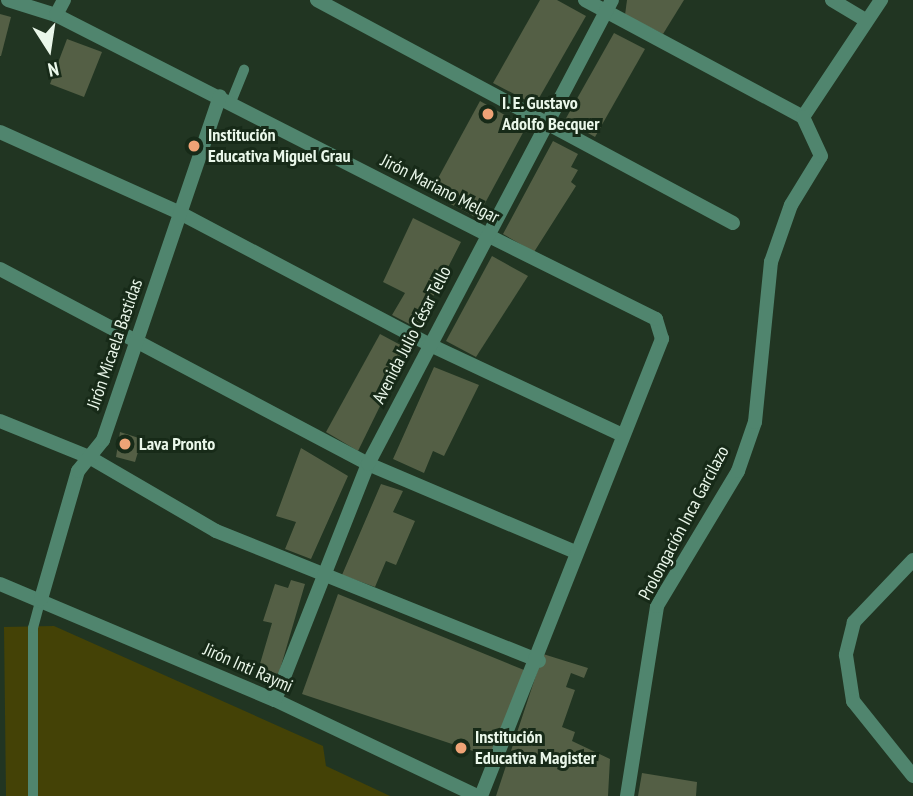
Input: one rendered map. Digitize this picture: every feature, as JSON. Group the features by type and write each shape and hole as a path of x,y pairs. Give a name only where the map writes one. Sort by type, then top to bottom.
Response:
{"street":[{"name":"Jirón Mariano Melgar","path":"11,0 56,15 225,99 661,327 662,339 620,434"},
{"path":"56,15 64,0"},
{"path":"317,0 733,223"},
{"path":"585,0 609,6 803,117 865,20 881,0"},
{"path":"832,0 865,20"},
{"name":"Avenida Julio César Tello","path":"275,700 321,576 368,464 485,234 548,124 609,6"},
{"name":"Jirón Micaela Bastidas","path":"41,599 78,471 103,440 180,213 225,99"},
{"name":"Prolongación Inca Garcilazo","path":"626,796 657,607 738,471 755,422 771,262 791,205 821,156 803,117"},
{"path":"0,132 180,213 428,344 620,434 575,552 538,661 479,796"},
{"path":"0,269 138,337 368,464 575,552"},
{"path":"0,421 89,457 216,531 321,576 538,661"},
{"path":"913,560 853,622 846,655 853,701 913,776"},
{"name":"Jirón Inti Raymi","path":"0,584 41,599 275,700 479,796"}],"lane":[{"path":"225,99 244,69"},
{"path":"33,796 33,628 41,599"}],"shaded area":[{"path":"54,626 323,746 326,766 390,796 6,796 4,627"}],"building":[{"path":"540,0 557,0 586,16 535,105 493,83"},
{"path":"627,0 684,0 663,34 625,15"},
{"path":"0,14 11,17 1,56 0,56"},
{"path":"614,33 645,49 595,137 565,120"},
{"path":"67,39 102,52 84,97 50,84"},
{"path":"480,101 526,127 477,218 430,193"},
{"path":"553,141 578,154 571,167 578,170 571,182 576,186 534,252 503,234"},
{"path":"413,218 461,242 417,328 392,315 405,293 383,282"},
{"path":"492,256 528,276 476,357 446,341"},
{"path":"380,334 408,349 358,451 326,432"},
{"path":"434,367 479,385 444,456 433,451 424,473 393,459"},
{"path":"120,432 142,439 135,462 116,457"},
{"path":"301,448 348,476 311,559 285,549 296,522 276,516"},
{"path":"381,484 403,491 393,512 415,521 396,565 386,561 375,587 342,575"},
{"path":"291,580 305,584 279,673 266,678 257,674 272,623 263,621 275,584 288,588"},
{"path":"338,594 529,672 494,758 302,694"},
{"path":"543,654 588,668 584,678 571,673 566,687 575,690 562,727 575,732 572,741 610,759 608,796 496,796"},
{"path":"642,773 697,782 696,796 638,796"}],"place":[{"name":"I. E. Gustavo Adolfo Becquer","path":"488,114"},
{"name":"Institución Educativa Miguel Grau","path":"194,146"},
{"name":"Lava Pronto","path":"125,444"},
{"name":"Institución Educativa Magister","path":"461,748"}]}
